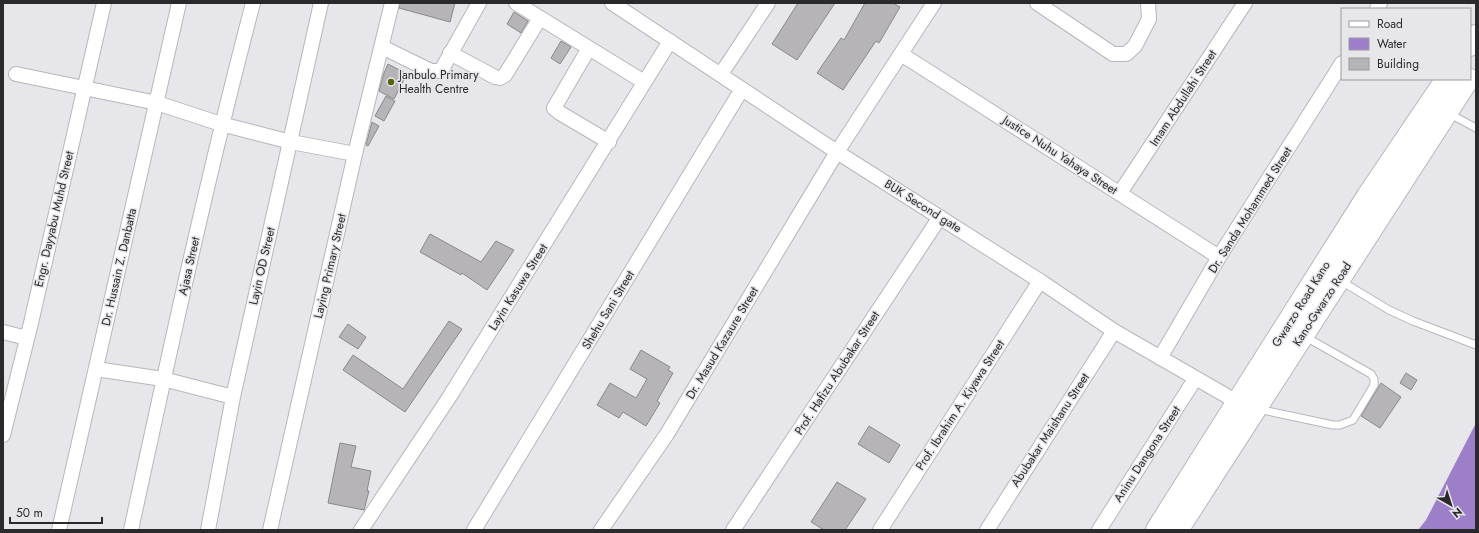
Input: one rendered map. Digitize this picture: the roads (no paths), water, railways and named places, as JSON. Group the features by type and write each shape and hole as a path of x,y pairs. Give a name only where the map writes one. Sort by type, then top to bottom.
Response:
{"main road":[{"name":"Gwarzo Road Kano","path":"1157,530 1247,406 1368,196 1446,80"},
{"name":"Kano-Gwarzo Road","path":"1177,530 1247,406 1302,335 1467,80"}],"street":[{"name":"Engr. Dayyabu Muhd Street","path":"3,435 28,338 104,3"},
{"name":"Dr. Hussain Z. Danbatta","path":"59,530 179,3"},
{"name":"Ajasa Street","path":"131,530 163,379 221,124 253,3"},
{"name":"Layin OD Street","path":"208,530 233,397 321,3"},
{"name":"Laying Primary Street","path":"270,530 392,3"},
{"path":"382,47 432,71 438,71 442,69 479,3"},
{"path":"516,3 644,82"},
{"name":"BUK Second gate","path":"612,3 627,7 670,41 742,89 837,152 1040,280 1114,331 1195,379 1247,406"},
{"path":"721,74 768,3"},
{"name":"Dr. Masud Kazaure Street","path":"601,530 667,434 837,152 934,3"},
{"path":"1037,3 1113,54 1126,54 1136,46 1149,19 1148,3"},
{"name":"Imam Abdullahi Street","path":"1120,193 1245,3"},
{"path":"450,53 495,77 500,78 505,75 540,18"},
{"name":"Layin Kasuwa Street","path":"361,530 450,396 609,142 670,41"},
{"path":"589,48 554,108 609,142"},
{"name":"Justice Nuhu Yahaya Street","path":"901,54 1219,257"},
{"name":"Dr. Sanda Mohammed Street","path":"1160,358 1219,257 1341,65"},
{"path":"16,74 157,103 221,124 290,142 356,154"},
{"name":"Shehu Sani Street","path":"474,530 742,89"},
{"name":"Prof. Hafizu Abubakar Street","path":"733,530 940,217"},
{"name":"Prof. Ibrahim A. Kiyawa Street","path":"880,530 1040,280"},
{"name":"Abubakar Maishanu Street","path":"987,530 1114,331"},
{"path":"3,332 28,338"},
{"path":"96,369 163,379 233,397"},
{"name":"Aninu Dangona Street","path":"1098,530 1195,379"}],"lane":[{"path":"1446,112 1476,128"},
{"path":"1338,279 1390,310 1413,321 1476,345"},
{"path":"1247,406 1333,425 1346,424 1353,420 1374,385 1374,379 1371,374 1302,335"}],"water":[{"path":"1476,423 1476,530 1418,530 1426,520"}],"place":[{"name":"Janbulo Primary Health Centre","path":"391,82"}]}
